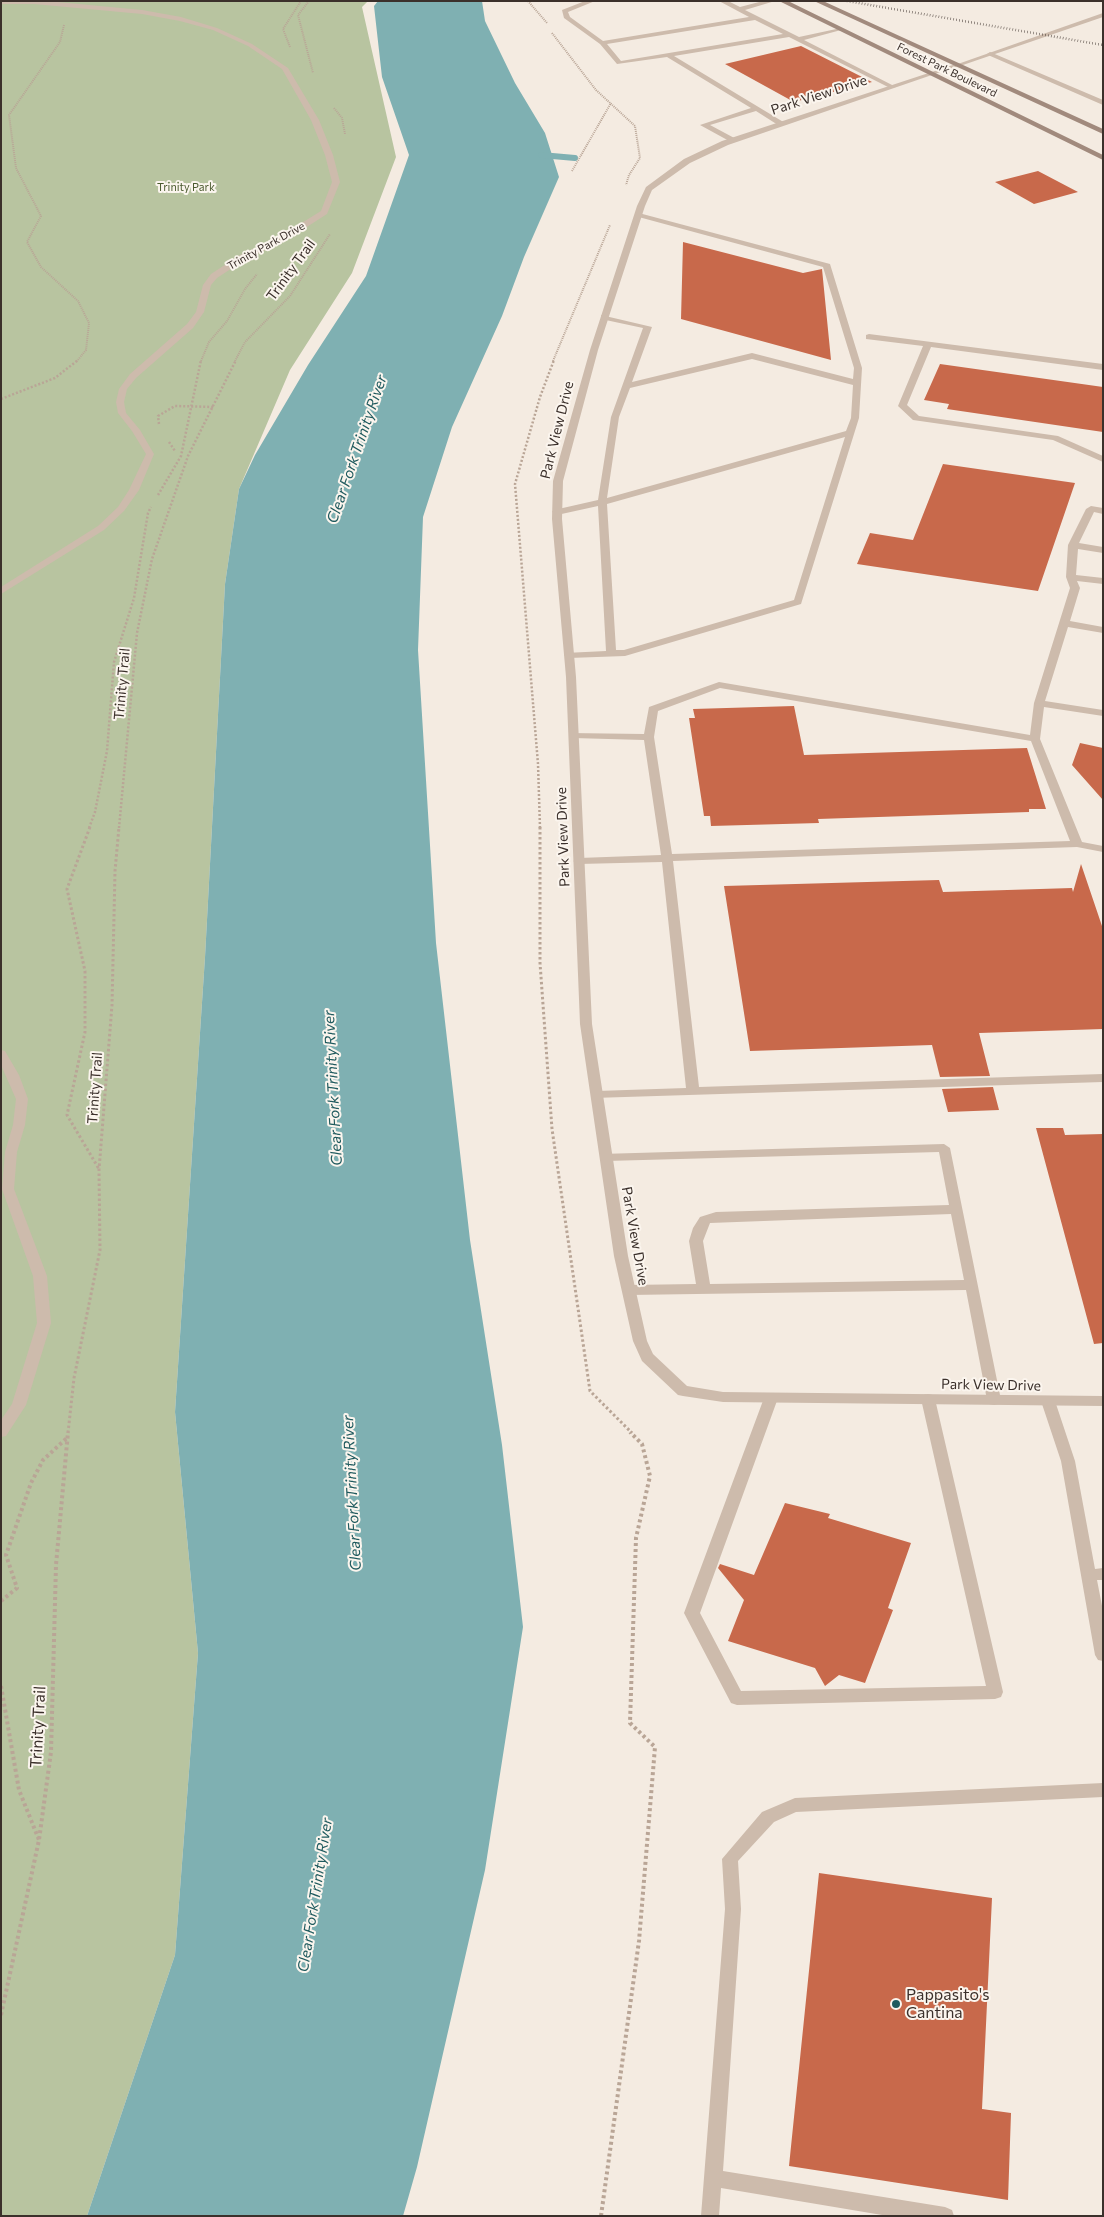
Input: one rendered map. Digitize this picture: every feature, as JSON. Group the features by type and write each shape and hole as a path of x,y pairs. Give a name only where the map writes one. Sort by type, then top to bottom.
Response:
{"main road":[{"name":"Forest Park Boulevard","path":"782,1 1103,158"},
{"name":"Forest Park Boulevard","path":"817,1 1103,132"}],"street":[{"path":"592,1 564,11 567,18 602,43 618,63 789,35"},
{"path":"722,1 892,87"},
{"path":"739,9 772,1"},
{"name":"Trinity Park Drive","path":"1,2 56,3 142,12 190,21 232,37 286,68 315,120 329,155 336,182 324,212 282,239 243,257 214,276 207,285 200,312 190,326 133,376 123,389 120,402 122,413 136,430 150,454 134,490 121,509 101,528 1,591"},
{"name":"Park View Drive","path":"1103,15 892,87 781,122 734,140 687,161 649,189 638,214 604,317 558,480 557,512 569,655 586,1024 621,1256 640,1341 647,1357 683,1391 723,1397 1103,1401"},
{"path":"602,43 755,18"},
{"path":"798,40 839,29"},
{"path":"990,54 1103,103"},
{"path":"668,55 781,122"},
{"path":"734,140 704,124 757,108"},
{"path":"569,655 626,654 798,602 855,418 858,368 827,266 638,214"},
{"path":"604,317 648,327 615,417 602,502 611,654"},
{"path":"869,337 1103,367"},
{"path":"928,344 902,406 916,418 1055,438 1103,459"},
{"path":"626,386 752,356 857,383"},
{"path":"557,512 602,502 850,433"},
{"path":"1077,844 1035,739 1039,703 1075,588 1071,577 1072,545 1091,509 1103,511"},
{"path":"1072,545 1103,550"},
{"path":"1071,577 1103,581"},
{"path":"1064,623 1103,630"},
{"path":"693,1092 667,858 649,737 653,709 719,685 1035,739"},
{"path":"1039,703 1103,713"},
{"path":"573,735 649,737"},
{"path":"578,861 1077,844 1103,849"},
{"path":"1,1054 14,1075 22,1099 19,1125 11,1152 8,1189 40,1276 44,1323 19,1405 1,1432"},
{"path":"597,1095 1103,1078"},
{"path":"606,1157 944,1148 994,1400"},
{"path":"704,1289 696,1241 705,1220 716,1217 956,1209"},
{"path":"629,1290 972,1285"},
{"path":"771,1398 692,1613 737,1698 995,1692 928,1399"},
{"path":"1048,1400 1068,1461 1096,1575 1103,1655"},
{"path":"710,2216 733,1909 730,1859 768,1817 795,1805 1103,1790"},
{"path":"713,2178 945,2216"}],"path":[{"path":"290,49 283,29 301,1"},
{"path":"298,15 308,1"},
{"path":"1,399 55,378 76,363 86,350 88,323 78,301 42,267 27,242 41,216 16,168 9,115 60,42 65,21 56,12 56,3"},
{"path":"293,14 298,15"},
{"path":"298,15 315,80"},
{"path":"570,58 596,90 635,126 640,143 640,158 629,175 624,189"},
{"path":"572,171 611,103"},
{"path":"332,104 342,118 347,142"},
{"path":"601,2216 640,1941 655,1747 630,1722 636,1538 650,1476 642,1444 590,1391 552,1129 540,963 541,859 538,764 515,484 540,397 560,343 611,222"},
{"name":"Trinity Trail","path":"1,2015 39,1840 51,1752 56,1564 68,1436 74,1378 100,1250 99,1170 104,1126 112,1005 115,872 137,633 152,559 188,456 245,342 290,296 331,233 321,239"},
{"path":"157,496 181,456 202,361 209,342 227,321 245,289 257,274"},
{"path":"163,431 157,420 162,412 175,406 214,407"},
{"path":"167,438 175,451"},
{"path":"181,456 188,456"},
{"path":"99,1170 68,1116 85,1032 85,1023 84,971 67,890 96,812 107,751 114,662 134,598 148,513 152,505"},
{"path":"1,1601 17,1588 6,1555 31,1483 43,1460 68,1436"},
{"path":"1,1686 19,1790 39,1840"}],"green space":[{"name":"Trinity Park","path":"1,1 368,1 362,7 396,157 352,273 290,370 239,489 225,584 205,957 175,1412 198,1653 175,1955 87,2216 1,2216"}],"water":[{"name":"Clear Fork Trinity River","path":"378,1 482,1 485,21 515,83 545,133 559,177 524,257 502,316 452,427 423,517 418,650 436,943 470,1240 502,1445 523,1627 485,1870 417,2167 403,2216 87,2216 175,1955 198,1653 175,1412 205,957 225,584 239,489 255,455 308,365 366,276 409,155 382,77 374,6"}],"building":[{"path":"801,46 872,82 794,102 725,64"},
{"path":"1038,171 1078,192 1034,204 995,182"},
{"path":"683,242 803,273 822,269 831,360 681,319"},
{"path":"940,364 1103,387 1103,432 947,409 949,404 924,400"},
{"path":"943,464 1075,483 1038,591 857,564 870,533 913,540"},
{"path":"794,706 804,755 1027,748 1046,809 1029,809 1029,812 818,819 819,823 711,826 710,816 704,816 689,718 695,718 693,709"},
{"path":"1080,743 1103,748 1103,800 1072,765"},
{"path":"1081,864 1103,929 1103,1029 979,1033 990,1076 940,1077 932,1045 750,1051 724,886 939,880 943,892 1072,888 1073,892"},
{"path":"993,1087 999,1110 948,1112 942,1089"},
{"path":"1036,1128 1063,1128 1065,1135 1103,1134 1103,1343 1094,1344"},
{"path":"785,1503 830,1514 828,1518 911,1543 888,1608 893,1610 865,1683 839,1675 825,1686 815,1668 728,1641 744,1600 718,1568 720,1564 754,1575"},
{"name":"Pappasito's Cantina","path":"819,1873 992,1898 982,2109 1011,2113 1008,2200 789,2166"}],"waterway":[{"path":"541,155 575,158"}],"railway":[{"path":"847,1 1103,45"}],"place":[{"name":"Pappasito's Cantina","path":"896,2004"}]}
